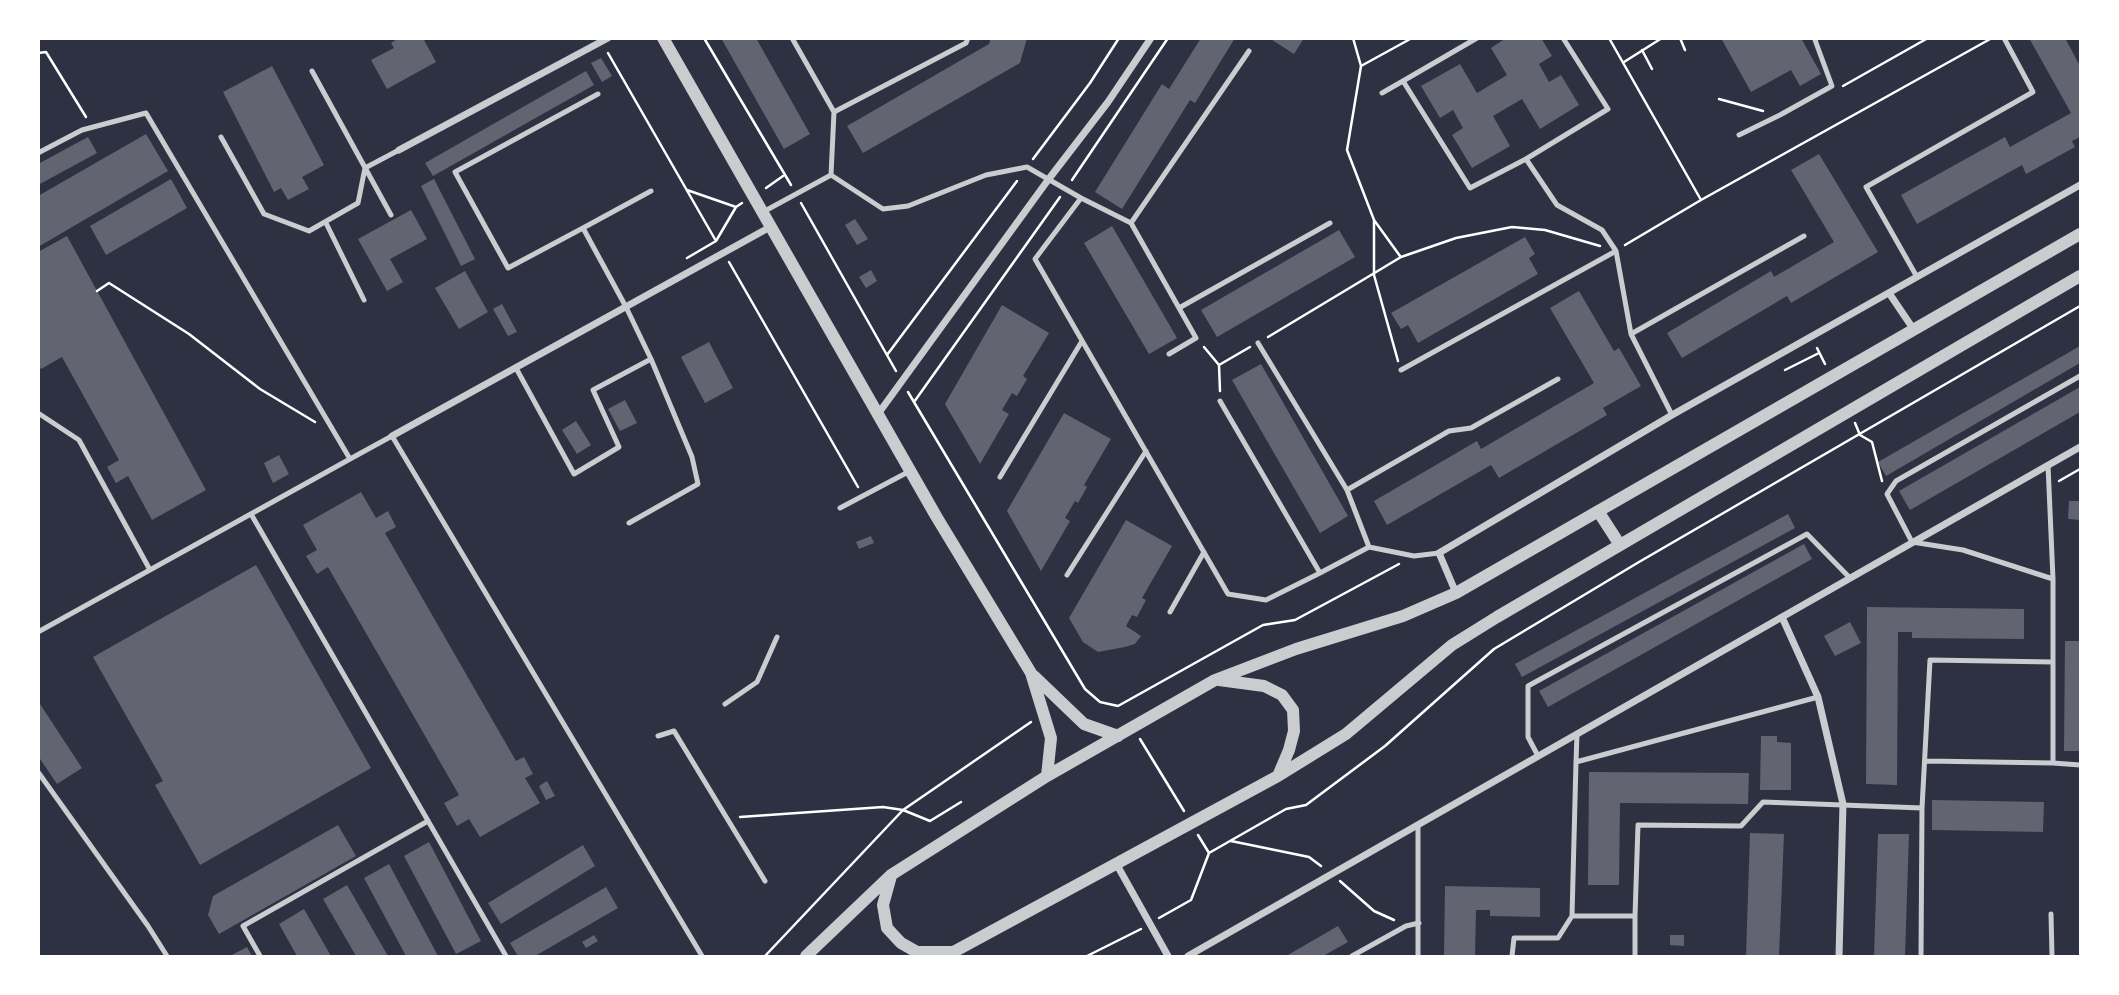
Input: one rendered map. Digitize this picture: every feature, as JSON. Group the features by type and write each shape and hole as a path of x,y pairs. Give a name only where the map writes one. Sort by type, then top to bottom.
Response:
{"street":[{"path":"663,38 910,471 1031,673 1051,738 1047,776"},
{"path":"878,414 1108,102 1151,38"},
{"path":"399,150 605,40"},
{"path":"1457,593 1440,553 1672,415 2081,185"},
{"path":"392,436 772,226"},
{"path":"806,957 891,875 1047,776 1215,680 1296,649 1403,616 1457,593 2081,234"},
{"path":"891,875 883,905 887,928 909,949 952,954 1278,776 1346,734 1452,645 2081,276"},
{"path":"1889,293 1914,331"},
{"path":"1188,957 2081,447"},
{"path":"1598,511 1620,545"},
{"path":"1782,617 1818,697 1843,804 1839,957"},
{"path":"1031,673 1084,724 1118,736"},
{"path":"1215,680 1264,686 1282,695 1293,710 1294,731 1278,776"},
{"path":"1117,865 1168,957"}],"lane":[{"path":"792,38 834,112 831,175"},
{"path":"834,112 966,43 968,38"},
{"path":"1382,93 1477,38"},
{"path":"1403,81 1470,188 1526,159 1608,108 1563,38"},
{"path":"1739,135 1832,86 1815,40 1817,38"},
{"path":"1917,277 1866,187 2033,92 2004,38"},
{"path":"1131,223 1249,51"},
{"path":"312,71 391,215"},
{"path":"598,94 455,172 508,268 651,191"},
{"path":"38,153 82,130 146,113 350,459"},
{"path":"221,137 264,214 309,231 358,204 365,168"},
{"path":"365,168 399,150"},
{"path":"1526,159 1557,205 1602,230 1616,251 1630,334 1672,415"},
{"path":"831,175 883,209 908,206 986,175 1027,167 1131,223 1196,338 1168,354"},
{"path":"763,212 831,175"},
{"path":"1081,198 1035,259 1228,594 1266,600 1368,547 1414,556 1440,553"},
{"path":"326,223 364,300"},
{"path":"1179,308 1330,223"},
{"path":"583,228 651,359 692,457 698,484 629,523"},
{"path":"1630,334 1804,236"},
{"path":"1401,370 1616,251"},
{"path":"1000,478 1082,341"},
{"path":"1258,343 1347,490 1368,547"},
{"path":"516,368 574,474 619,447 593,390 651,359"},
{"path":"2053,579 1963,550 1912,542 1887,494 1896,481 2081,376"},
{"path":"1347,490 1449,431 1471,428 1558,379"},
{"path":"1220,401 1320,573"},
{"path":"38,414 79,440 150,570"},
{"path":"38,632 392,436 702,957"},
{"path":"1067,575 1146,451"},
{"path":"2048,465 2053,579 2053,763"},
{"path":"840,508 910,471"},
{"path":"251,514 506,957"},
{"path":"1538,756 1528,737 1528,685 1807,534 1850,578"},
{"path":"1170,612 1204,552"},
{"path":"725,704 757,682 777,637"},
{"path":"1921,957 1922,808 1930,660 2053,662"},
{"path":"1576,762 1818,697"},
{"path":"658,736 674,731 765,881"},
{"path":"1512,957 1514,938 1558,938 1572,916 1577,734"},
{"path":"1926,761 2081,765"},
{"path":"38,772 148,926 167,957"},
{"path":"1634,957 1637,825 1741,826 1763,802 1922,808"},
{"path":"260,957 243,926 428,821"},
{"path":"1418,825 1418,957"},
{"path":"2051,914 2052,957"},
{"path":"1572,916 1635,916"},
{"path":"1352,957 1406,926 1419,923"}],"path":[{"path":"704,38 887,355 1090,82 1119,38"},
{"path":"1168,38 1066,188 914,402 1085,689 1100,702 1118,706 1263,625 1295,620 1414,556"},
{"path":"1353,38 1361,66 1347,150 1374,220 1401,257"},
{"path":"1361,66 1412,38"},
{"path":"1623,62 1662,38"},
{"path":"1680,38 1685,50"},
{"path":"1832,86 1842,87 1928,38"},
{"path":"605,40 716,241 680,262"},
{"path":"1642,50 1652,69"},
{"path":"38,52 46,52 92,127"},
{"path":"1719,99 1780,115"},
{"path":"687,190 736,207"},
{"path":"1219,365 1401,257 1456,238 1512,227 1545,230 1616,251 1701,201"},
{"path":"1374,220 1374,275 1401,370"},
{"path":"723,253 863,496"},
{"path":"97,290 109,283 189,334 260,388 322,425"},
{"path":"1087,957 1191,900 1209,853 1286,809 1306,805 1385,746 1494,649 2081,306"},
{"path":"1811,337 1832,379"},
{"path":"1196,338 1219,365 1220,401"},
{"path":"1785,370 1819,353"},
{"path":"1849,412 1860,435 1872,442 1882,482"},
{"path":"2049,487 2081,469"},
{"path":"1133,727 1209,853"},
{"path":"765,957 902,810 1022,728"},
{"path":"727,818 883,807 902,810 929,821 961,802"}],"building":[{"path":"399,38 423,38 436,62 387,89 371,60 394,48 391,43"},
{"path":"721,38 756,38 810,134 784,149"},
{"path":"991,38 1027,38 1020,63 863,153 847,126 989,44"},
{"path":"1201,38 1235,38 1195,103 1190,100 1122,209 1095,192 1162,84 1169,89"},
{"path":"1269,38 1304,38 1294,54"},
{"path":"1506,38 1541,38 1552,56 1539,64 1549,82 1561,75 1579,105 1540,129 1522,99 1493,116 1510,146 1472,168 1452,135 1463,128 1453,110 1440,118 1421,86 1460,64 1477,93 1507,75 1491,48"},
{"path":"1721,38 1801,38 1821,74 1800,86 1791,70 1751,92"},
{"path":"2029,38 2065,38 2080,66 2080,137 2072,141 2075,147 2026,174 2022,165 1917,224 1901,195 2005,137 2010,147 2071,113"},
{"path":"601,58 612,76 602,82 591,63"},
{"path":"272,66 324,165 302,177 309,189 288,200 281,188 274,192 223,92"},
{"path":"586,71 594,85 433,176 425,163"},
{"path":"146,134 168,171 38,247 38,196"},
{"path":"88,137 97,153 38,185 38,164"},
{"path":"1819,154 1878,252 1791,303 1787,296 1682,358 1667,333 1771,271 1774,277 1834,242 1791,170"},
{"path":"171,179 187,208 106,255 90,226"},
{"path":"434,179 475,259 461,266 421,186"},
{"path":"411,210 427,239 390,259 403,282 387,291 358,239"},
{"path":"855,219 868,239 857,245 845,225"},
{"path":"1112,226 1177,338 1149,354 1084,243"},
{"path":"1339,230 1355,257 1217,337 1201,310"},
{"path":"67,236 206,490 152,520 128,476 116,483 107,467 119,460 62,357 41,369 38,364 38,252"},
{"path":"1525,237 1535,254 1529,258 1538,274 1418,343 1408,325 1401,329 1391,313"},
{"path":"871,270 877,281 866,288 859,277"},
{"path":"465,271 488,312 459,329 435,288"},
{"path":"1579,291 1614,351 1619,348 1641,386 1603,408 1607,415 1499,478 1491,465 1387,525 1374,501 1477,441 1481,449 1594,383 1550,308"},
{"path":"502,304 517,332 508,336 493,309"},
{"path":"1002,305 1049,333 1023,376 1027,379 1017,396 1012,393 1002,410 1009,414 980,464 945,404"},
{"path":"709,342 733,388 705,403 681,357"},
{"path":"2080,346 2080,363 1886,476 1878,462"},
{"path":"1261,364 1348,516 1320,533 1232,380"},
{"path":"2080,387 2080,412 1910,510 1899,491"},
{"path":"625,400 637,423 620,431 608,409"},
{"path":"1064,413 1111,439 1084,485 1087,487 1078,503 1075,501 1065,518 1070,521 1041,571 1007,511"},
{"path":"576,421 591,445 577,454 562,430"},
{"path":"279,455 289,474 273,483 264,463"},
{"path":"361,492 376,518 388,511 396,527 385,533 516,761 524,757 533,774 525,778 540,803 480,837 469,819 457,826 444,803 459,795 328,567 317,574 306,556 317,550 303,525"},
{"path":"2069,501 2080,501 2080,520 2068,519"},
{"path":"1788,514 1795,528 1522,677 1515,664"},
{"path":"1126,520 1172,546 1142,598 1146,600 1137,617 1132,615 1126,626 1141,636 1135,644 1098,652 1083,642 1069,618"},
{"path":"871,536 874,543 859,549 856,542"},
{"path":"1804,544 1812,559 1548,707 1539,691"},
{"path":"256,565 371,768 200,865 155,785 163,781 93,657"},
{"path":"1867,607 2024,609 2024,639 1912,638 1912,632 1898,632 1897,785 1866,784"},
{"path":"1850,622 1861,643 1835,656 1824,636"},
{"path":"2065,641 2080,641 2080,751 2064,751"},
{"path":"38,701 82,768 57,784 38,756"},
{"path":"1761,736 1777,736 1777,742 1791,743 1791,790 1760,790"},
{"path":"1589,772 1749,773 1748,804 1620,803 1619,885 1588,885"},
{"path":"547,781 555,796 546,800 539,786"},
{"path":"1932,800 2044,802 2043,832 1932,830"},
{"path":"338,825 356,856 219,934 208,915 213,896"},
{"path":"1750,833 1784,834 1779,956 1746,956"},
{"path":"1878,834 1909,834 1905,956 1874,956"},
{"path":"429,842 481,941 456,954 404,856"},
{"path":"583,845 595,866 501,924 488,903"},
{"path":"389,864 438,956 406,956 364,878"},
{"path":"347,885 388,956 356,956 323,899"},
{"path":"1445,886 1540,888 1540,917 1490,916 1490,910 1476,910 1475,956 1444,956"},
{"path":"606,887 618,908 535,956 518,956 510,943"},
{"path":"304,909 331,956 297,956 279,924"},
{"path":"1338,926 1348,942 1323,956 1286,956"},
{"path":"594,935 598,941 586,948 582,942"},
{"path":"1670,935 1684,935 1684,946 1670,945"},
{"path":"247,947 252,956 230,956"}]}
